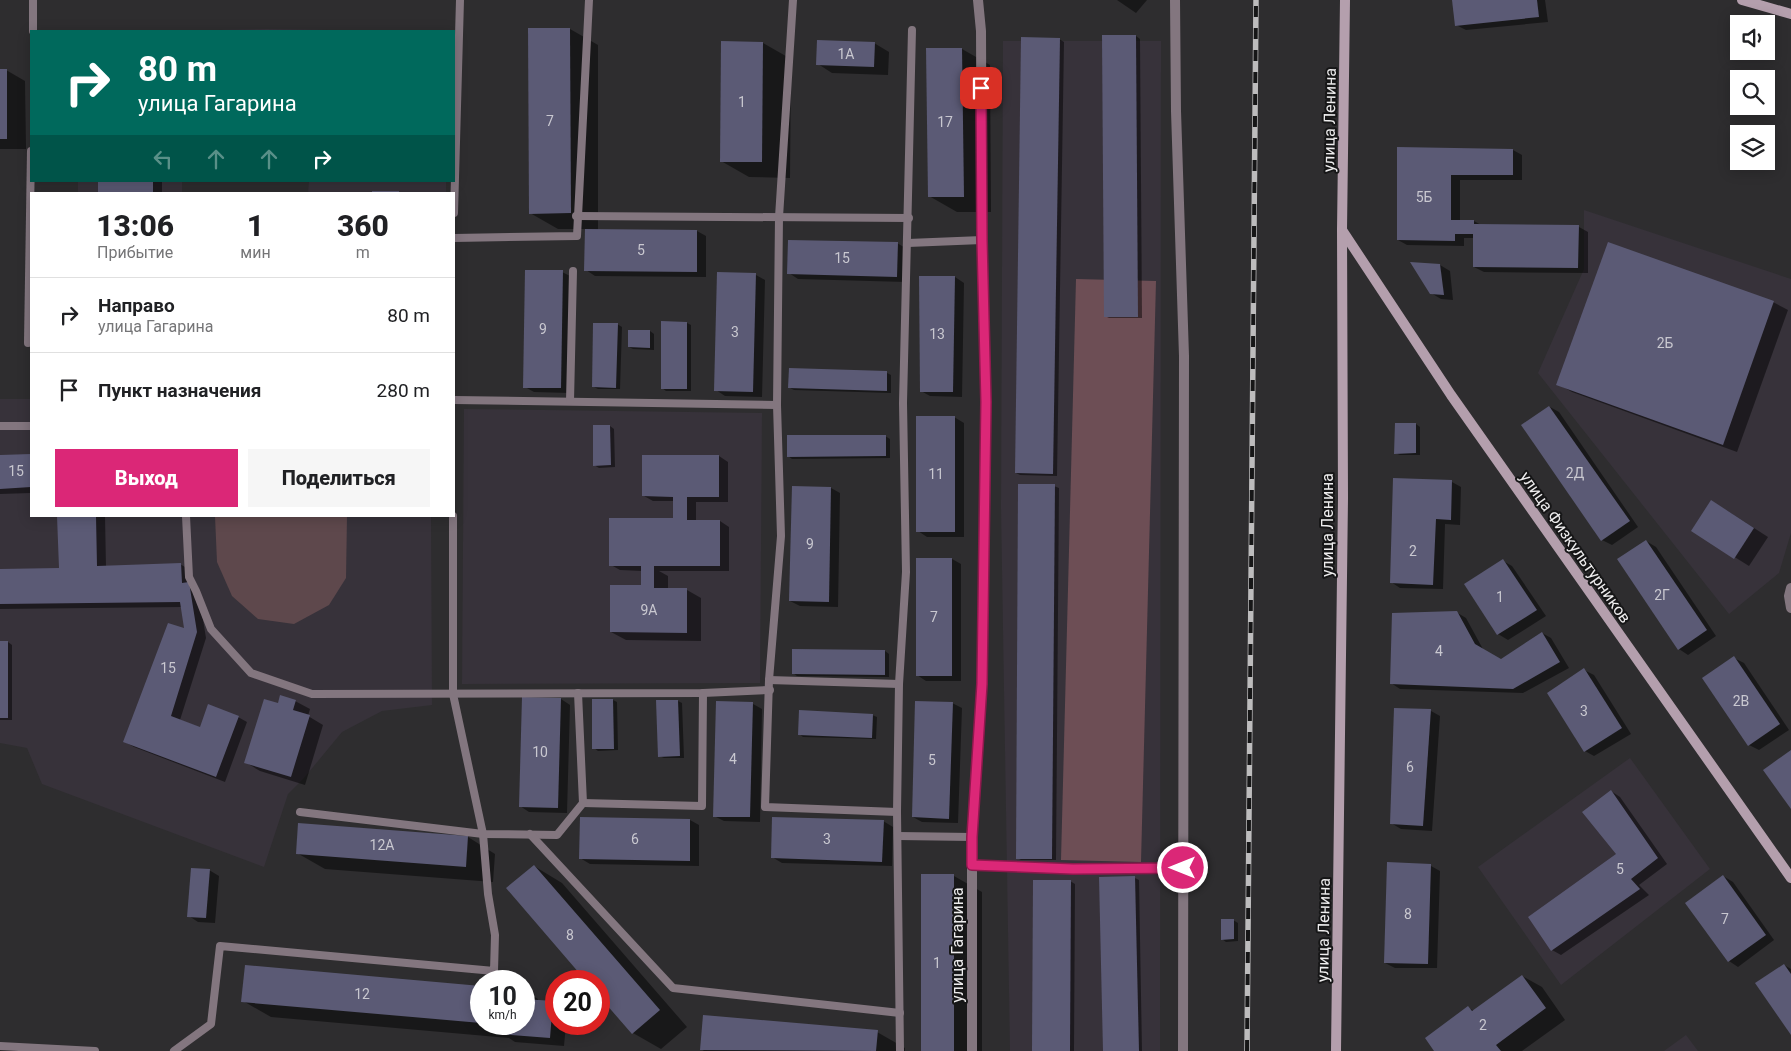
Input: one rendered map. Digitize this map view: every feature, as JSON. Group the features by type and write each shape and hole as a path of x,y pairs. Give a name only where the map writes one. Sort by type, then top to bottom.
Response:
{"street":[{"name":"улица Гагарина","path":"972,1051 972,837 982,684 986,402 982,240 981,32 978,0"},
{"path":"1175,0 1184,356 1183,1051"},
{"name":"улица Ленина","path":"1336,1051 1343,517 1342,230 1345,0"},
{"path":"1742,0 1791,14"},
{"name":"улица Физкультурников","path":"1342,230 1451,395 1791,878"},
{"path":"1790,592 1791,608"}],"lane":[{"path":"33,0 33,30"},
{"path":"455,133 460,0"},
{"path":"455,238 577,236 576,216 589,0"},
{"path":"794,0 779,217 777,405 781,536 770,680 765,807 898,812"},
{"path":"900,1051 899,684 906,572 903,403 912,30"},
{"path":"28,344 30,215"},
{"path":"576,216 908,218"},
{"path":"908,243 982,240"},
{"path":"570,401 573,271"},
{"path":"455,400 777,405"},
{"path":"0,426 30,426"},
{"path":"186,517 189,577 211,629 250,673 312,694 703,693 770,690"},
{"path":"174,1051 211,1024 220,946 494,971 495,935 488,894 483,834 452,694 453,517"},
{"path":"770,680 899,684"},
{"path":"300,812 483,834 557,835 583,803 578,693"},
{"path":"583,803 702,806 703,693"},
{"path":"530,834 672,988 900,1013"},
{"path":"898,836 972,837"},
{"path":"972,865 1073,869 1183,868"},
{"path":"0,1046 95,1051"}],"shaded area":[{"path":"267,29 330,30 214,30"},
{"path":"1003,41 1161,41 1160,1051 1010,1051 1001,508"},
{"path":"78,182 182,182 182,192 78,192"},
{"path":"309,182 446,182 446,192 308,192"},
{"path":"1584,210 1791,279 1791,533 1779,573 1729,614 1538,373 1584,269"},
{"path":"1076,279 1156,281 1141,862 1061,860"},
{"path":"0,399 30,399 30,517 431,517 432,705 382,711 342,732 304,778 288,794 264,867 42,784 27,748 0,743"},
{"path":"464,409 762,413 760,683 462,684"},
{"path":"215,517 347,517 346,578 329,605 294,624 258,619 232,596 217,562"},
{"path":"1630,758 1710,869 1561,985 1478,867"},
{"path":"1686,1035 1698,1051 1664,1051"}],"building":[{"path":"1452,0 1537,0 1539,17 1455,26"},
{"path":"528,28 570,28 571,213 529,214"},
{"path":"1102,35 1136,35 1138,317 1104,317"},
{"path":"1021,37 1060,38 1053,474 1015,473"},
{"path":"817,40 875,42 874,67 816,65"},
{"path":"721,41 763,42 762,162 720,162"},
{"path":"926,48 962,48 964,197 928,197"},
{"path":"0,69 7,69 7,139 0,139"},
{"path":"1397,147 1513,149 1513,175 1451,175 1451,220 1474,220 1474,224 1579,225 1578,268 1473,267 1473,234 1455,234 1455,241 1397,240"},
{"path":"98,182 153,182 153,192 98,192"},
{"path":"372,191 399,191 399,192"},
{"path":"585,229 697,230 697,272 584,271"},
{"path":"788,240 898,242 897,277 787,274"},
{"path":"1608,242 1774,301 1723,445 1556,385"},
{"path":"1410,262 1440,264 1444,295 1430,294"},
{"path":"525,270 563,270 561,388 523,388"},
{"path":"717,272 756,273 753,392 714,391"},
{"path":"919,276 955,276 953,392 920,392"},
{"path":"661,321 687,322 687,389 661,389"},
{"path":"593,323 618,323 616,388 592,387"},
{"path":"628,330 650,330 650,348 628,347"},
{"path":"789,368 887,371 887,391 788,388"},
{"path":"1549,406 1630,521 1601,541 1521,425"},
{"path":"916,416 955,416 955,532 916,532"},
{"path":"1395,423 1416,423 1416,453 1394,454"},
{"path":"593,425 610,425 611,465 593,466"},
{"path":"787,435 886,435 886,456 787,457"},
{"path":"30,454 30,487 0,489 0,455"},
{"path":"642,455 719,455 719,497 687,497 687,520 720,520 720,566 654,566 654,588 687,588 687,633 610,632 610,585 641,585 641,566 609,566 609,518 673,518 673,497 642,496"},
{"path":"1393,478 1452,480 1451,520 1436,519 1433,585 1390,583"},
{"path":"1018,484 1055,484 1052,859 1016,859"},
{"path":"792,486 831,487 829,602 789,601"},
{"path":"1711,500 1754,528 1734,559 1691,531"},
{"path":"57,517 96,517 97,566 181,563 182,583 189,582 197,632 171,716 200,727 208,704 239,716 216,777 123,742 168,623 184,628 180,602 0,604 0,569 59,568"},
{"path":"1646,540 1707,630 1678,650 1617,559"},
{"path":"916,558 952,558 952,676 916,676"},
{"path":"1503,559 1537,610 1497,635 1464,584"},
{"path":"1457,611 1475,644 1501,659 1542,632 1560,662 1513,689 1390,684 1392,613"},
{"path":"0,641 8,641 8,718 0,718"},
{"path":"792,649 885,650 885,675 792,674"},
{"path":"1734,656 1780,724 1748,746 1702,678"},
{"path":"1584,668 1622,728 1584,752 1547,693"},
{"path":"280,695 296,700 293,710 310,715 291,777 244,763 264,699 278,703"},
{"path":"522,697 561,698 558,808 519,807"},
{"path":"592,699 613,699 614,749 592,749"},
{"path":"656,700 678,700 680,756 658,757"},
{"path":"716,701 753,702 750,817 713,817"},
{"path":"915,701 953,702 949,819 912,817"},
{"path":"1394,708 1431,709 1423,826 1390,824"},
{"path":"799,710 873,714 872,738 798,735"},
{"path":"1791,750 1791,809 1763,770"},
{"path":"1611,790 1658,858 1631,879 1640,889 1551,951 1528,917 1616,854 1582,812"},
{"path":"580,817 690,819 690,861 579,859"},
{"path":"772,817 884,820 882,862 771,858"},
{"path":"298,823 468,836 466,867 296,854"},
{"path":"1387,862 1431,864 1428,964 1384,963"},
{"path":"534,865 660,1010 632,1034 610,1009 610,970 577,970 506,888"},
{"path":"191,868 210,869 206,918 187,917"},
{"path":"921,874 954,874 954,1051 921,1051"},
{"path":"1723,875 1766,935 1728,962 1685,903"},
{"path":"1135,876 1139,1051 1103,1051 1099,877"},
{"path":"1033,880 1071,880 1070,1051 1032,1051"},
{"path":"1221,919 1234,919 1234,939 1221,940"},
{"path":"1784,964 1791,974 1791,1035 1755,983"},
{"path":"245,965 470,985 470,1022 241,1002"},
{"path":"1522,975 1546,1008 1496,1045 1501,1051 1434,1051 1425,1038 1468,1006 1472,1011"},
{"path":"535,1000 545,1000 545,1035 550,1035 550,1038 512,1035 535,1035"},
{"path":"703,1015 878,1030 876,1051 700,1050"}],"railway":[{"path":"1247,1051 1256,0"}],"route":[{"path":"981,88 986,402 982,684 972,837 972,865 1073,869 1183,868"}]}
